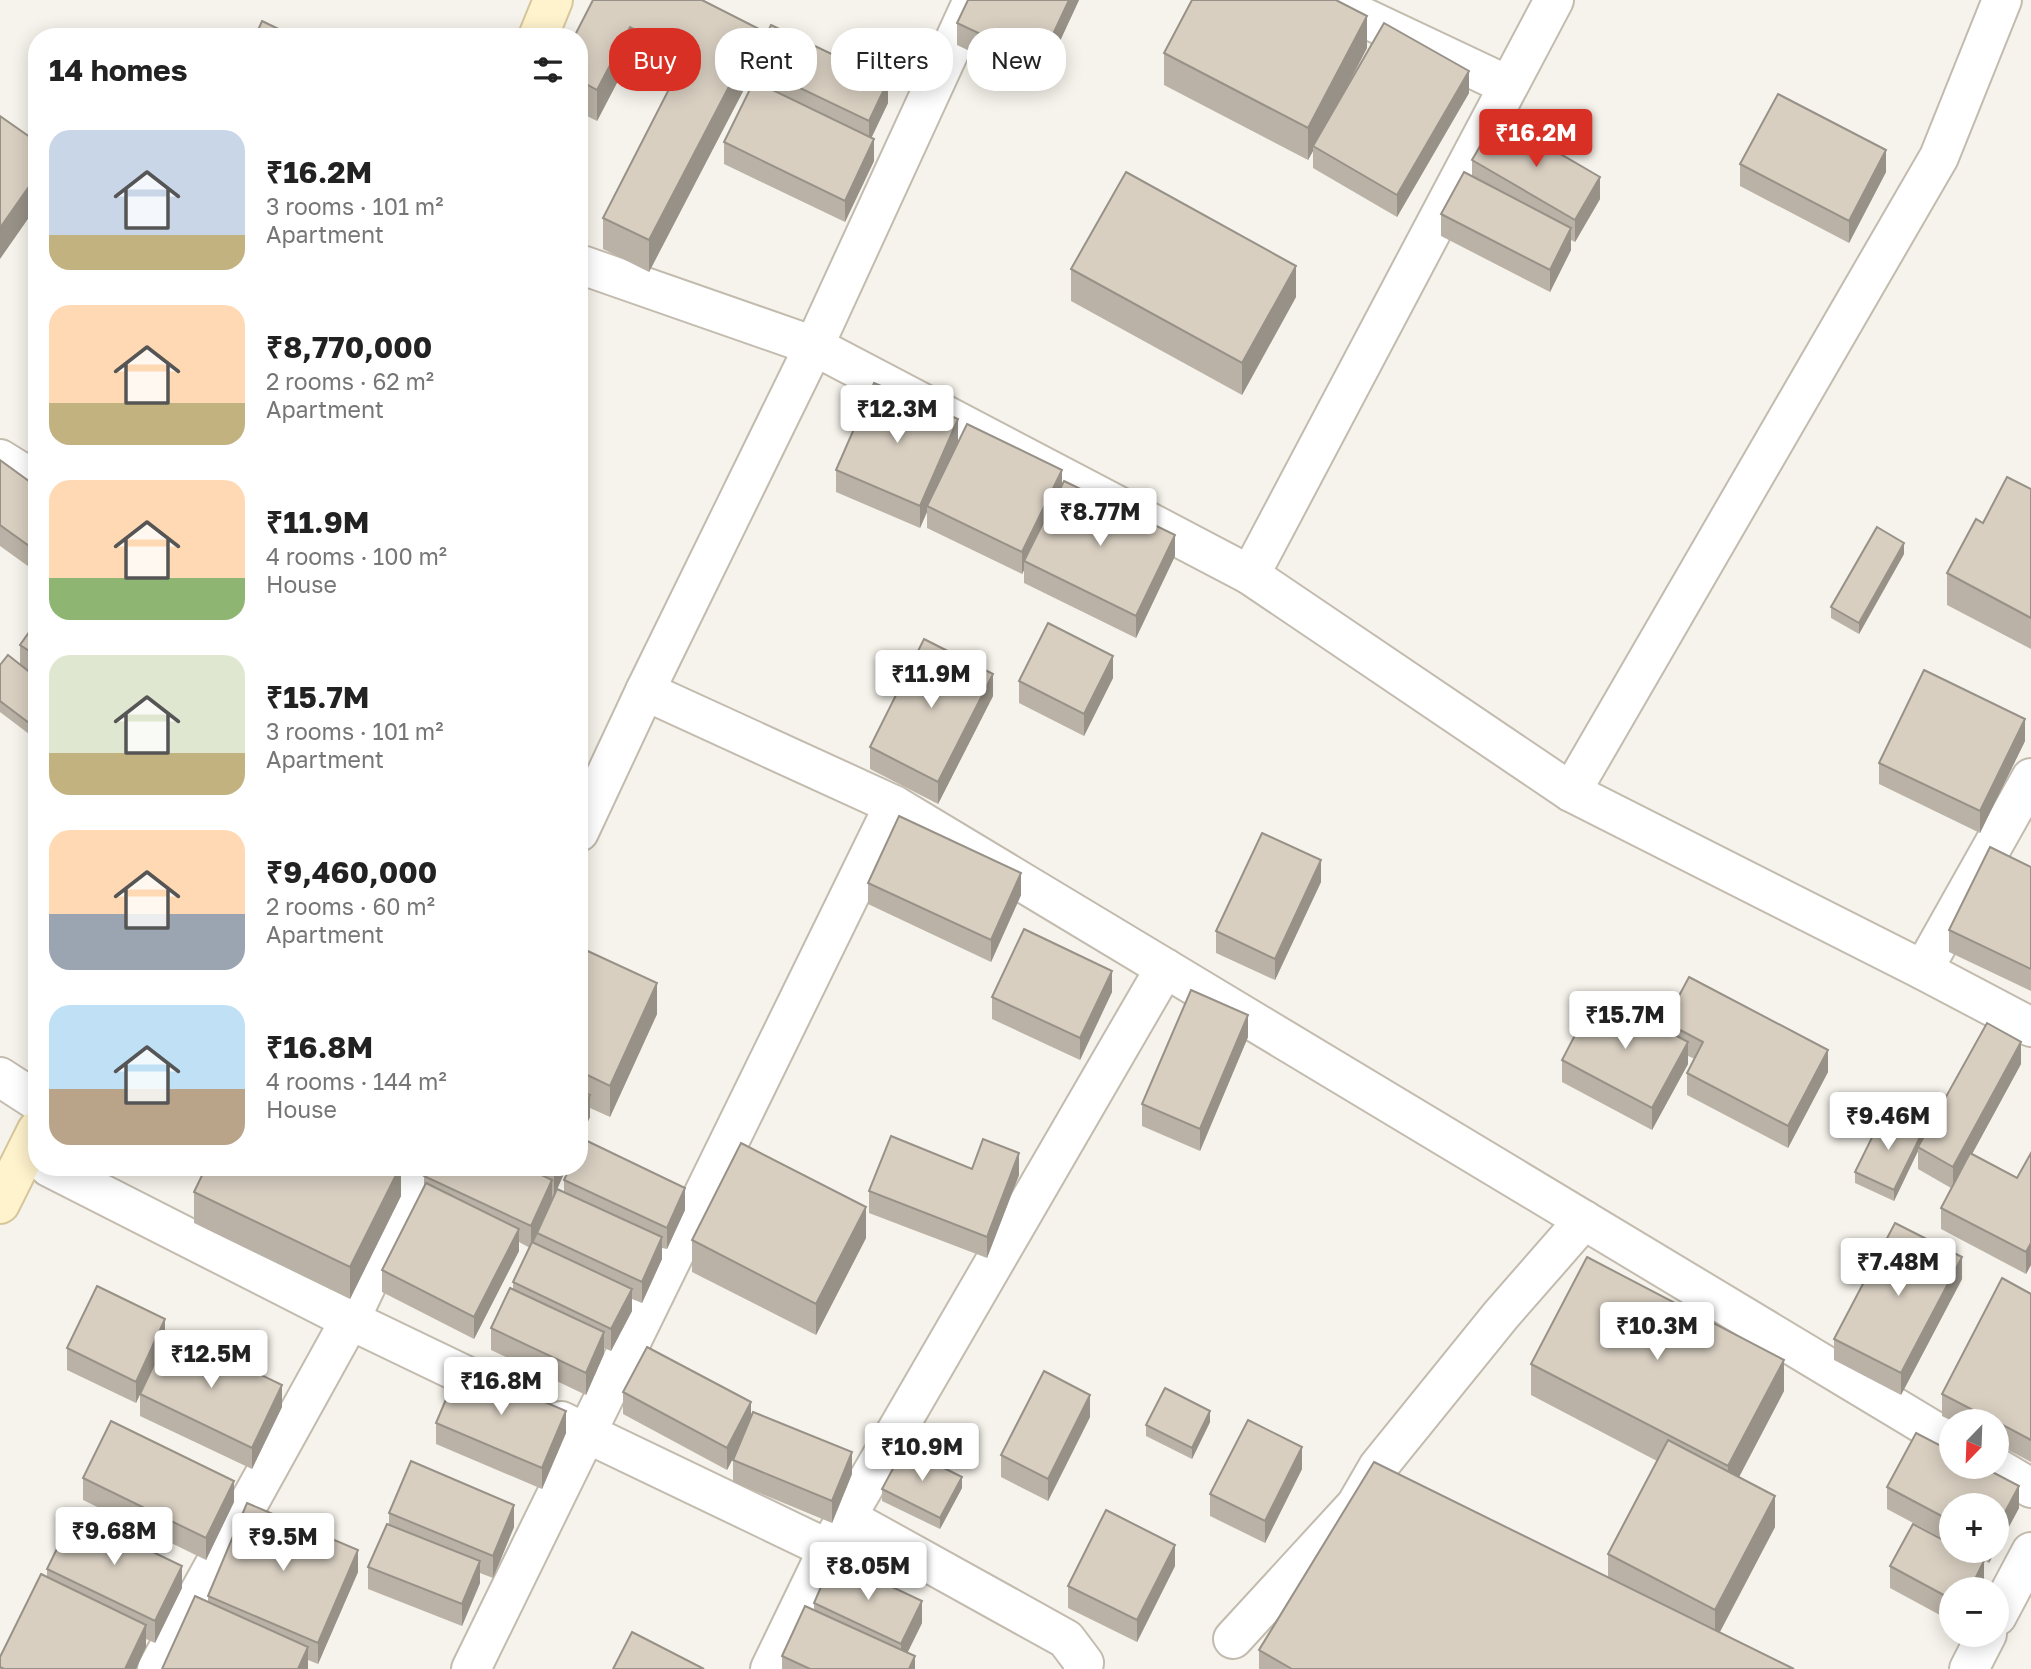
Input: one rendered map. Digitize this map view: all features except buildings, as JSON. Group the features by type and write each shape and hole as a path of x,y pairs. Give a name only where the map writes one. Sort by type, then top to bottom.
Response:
{"street":[{"path":"542,28 553,0"},
{"path":"588,813 814,346 973,0"},
{"path":"1327,0 1507,85"},
{"path":"1250,575 1554,0"},
{"path":"1572,792 1939,157 2002,0"},
{"path":"588,267 814,346 1250,575 1572,792 2031,1027"},
{"path":"0,459 28,476"},
{"path":"645,691 894,805 1939,1434"},
{"path":"1923,970 2031,778"},
{"path":"471,1669 894,805"},
{"path":"770,1669 837,1533 1166,968"},
{"path":"0,1077 28,1095"},
{"path":"0,1204 28,1166"},
{"path":"78,1176 350,1320 586,1433 837,1533 1066,1639 1085,1667"},
{"path":"157,1669 350,1320 418,1176"},
{"path":"1233,1639 1356,1505 1378,1467 1501,1315 1584,1220"},
{"path":"1378,1467 1414,1486"},
{"path":"2009,1475 2031,1489"},
{"path":"2009,1593 2031,1552"},
{"path":"1969,1669 1980,1647"}]}
